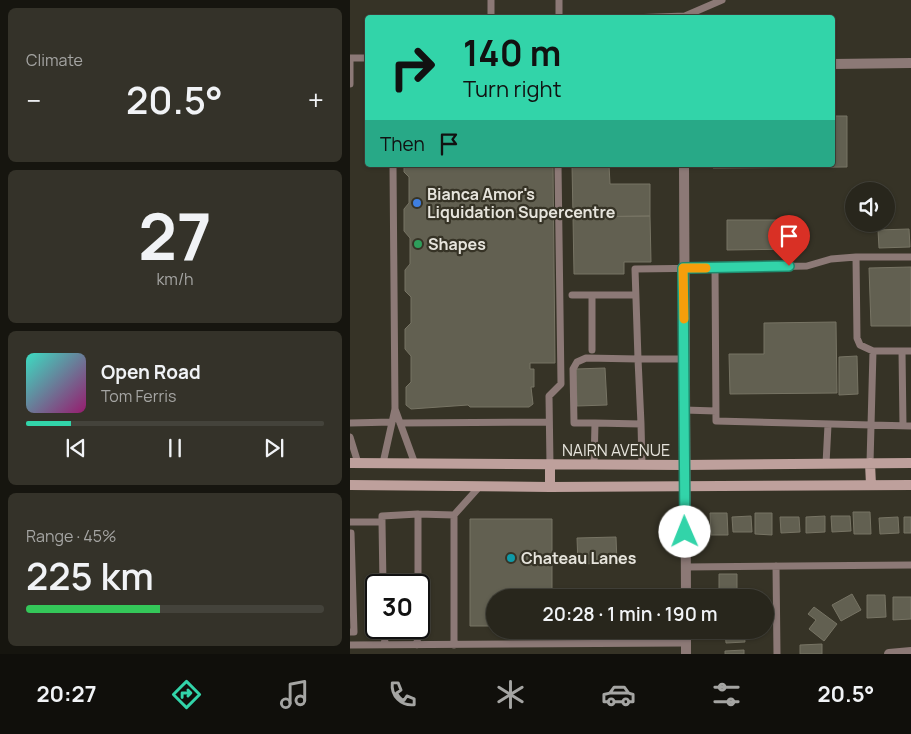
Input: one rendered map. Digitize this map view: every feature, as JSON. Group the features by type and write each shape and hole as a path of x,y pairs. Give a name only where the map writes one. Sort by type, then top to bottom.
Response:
{"main road":[{"name":"NAIRN AVENUE","path":"354,463 550,465 911,463"},
{"path":"870,463 871,485"},
{"path":"550,465 550,487"},
{"path":"350,485 550,487 911,485"}],"street":[{"path":"835,64 911,63"},
{"path":"684,167 686,589"},
{"path":"686,639 686,654"},
{"path":"889,654 911,652"}],"lane":[{"path":"491,0 491,15"},
{"path":"559,0 559,15"},
{"path":"689,15 722,0"},
{"path":"350,84 350,60 365,58"},
{"path":"393,167 395,409 396,422 415,464"},
{"path":"550,465 549,396 561,384 558,167"},
{"path":"642,465 635,269 807,266 831,260 856,257 911,256"},
{"path":"856,257 857,338 860,345 873,351 911,351"},
{"path":"715,268 716,421 911,426"},
{"path":"572,295 635,295"},
{"path":"592,296 592,350"},
{"path":"870,463 873,351"},
{"path":"902,351 903,426"},
{"path":"641,424 574,423 573,369 577,362 586,358 684,360"},
{"path":"684,410 716,411"},
{"path":"383,463 396,422"},
{"path":"350,423 549,422"},
{"path":"594,465 595,423"},
{"path":"826,464 828,425"},
{"path":"350,438 354,463"},
{"path":"454,645 454,515 480,486"},
{"path":"418,514 418,574"},
{"path":"384,574 382,516 454,515"},
{"path":"350,632 354,632 350,524 382,522"},
{"path":"685,567 911,564"},
{"path":"776,566 777,654"},
{"path":"385,639 385,645"},
{"path":"418,639 418,645"},
{"path":"350,645 686,643"}],"building":[{"path":"835,116 847,116 847,167 713,168 835,167"},
{"path":"404,167 553,167 555,363 530,363 530,369 534,369 534,387 531,387 533,404 529,407 470,407 468,405 411,409 406,405 406,387 411,382 411,356 405,349 405,329 411,323 411,297 405,291 405,270 410,264 410,238 404,231 404,209 409,203 409,177 404,172"},
{"path":"572,167 609,167 610,184 650,184 650,216 573,217"},
{"path":"650,216 651,262 624,262 624,274 574,274 573,217"},
{"path":"727,220 798,220 798,249 727,250"},
{"path":"895,229 909,229 910,247 879,248 878,232 895,232"},
{"path":"911,267 911,326 871,326 869,268"},
{"path":"836,322 837,393 730,394 729,354 764,354 764,323"},
{"path":"857,356 858,394 839,395 839,357"},
{"path":"605,368 607,405 577,406 576,369"},
{"path":"853,512 870,512 871,534 854,534"},
{"path":"710,513 727,513 728,535 711,535"},
{"path":"755,513 772,513 772,535 755,534"},
{"path":"751,516 752,532 733,532 732,517"},
{"path":"825,516 825,532 806,533 806,517"},
{"path":"831,516 850,516 851,531 832,532"},
{"path":"780,517 799,517 800,532 781,533"},
{"path":"898,517 899,533 880,534 879,518"},
{"path":"904,517 911,517 911,533 904,533"},
{"name":"Chateau Lanes","path":"470,519 552,519 552,589 486,589 486,626 470,626"},
{"path":"616,537 617,563 578,564 577,538"},
{"path":"719,574 737,574 737,589 719,589"},
{"path":"852,594 861,610 841,621 832,605"},
{"path":"867,595 885,595 886,617 867,618"},
{"path":"893,597 911,597 911,619 893,620"},
{"path":"814,607 837,624 824,641 809,629 816,620 808,614"},
{"path":"726,639 745,639 745,642 726,643"},
{"path":"822,644 822,654 800,654 800,645"},
{"path":"744,650 744,654 725,654 725,651"}],"slow traffic":[{"path":"684,319 683,268 706,268"}],"place":[{"name":"Bianca Amor's Liquidation Supercentre","path":"417,203"},
{"name":"Shapes","path":"418,244"},
{"name":"Chateau Lanes","path":"511,558"}],"route":[{"path":"685,532 683,268 789,266"}]}
